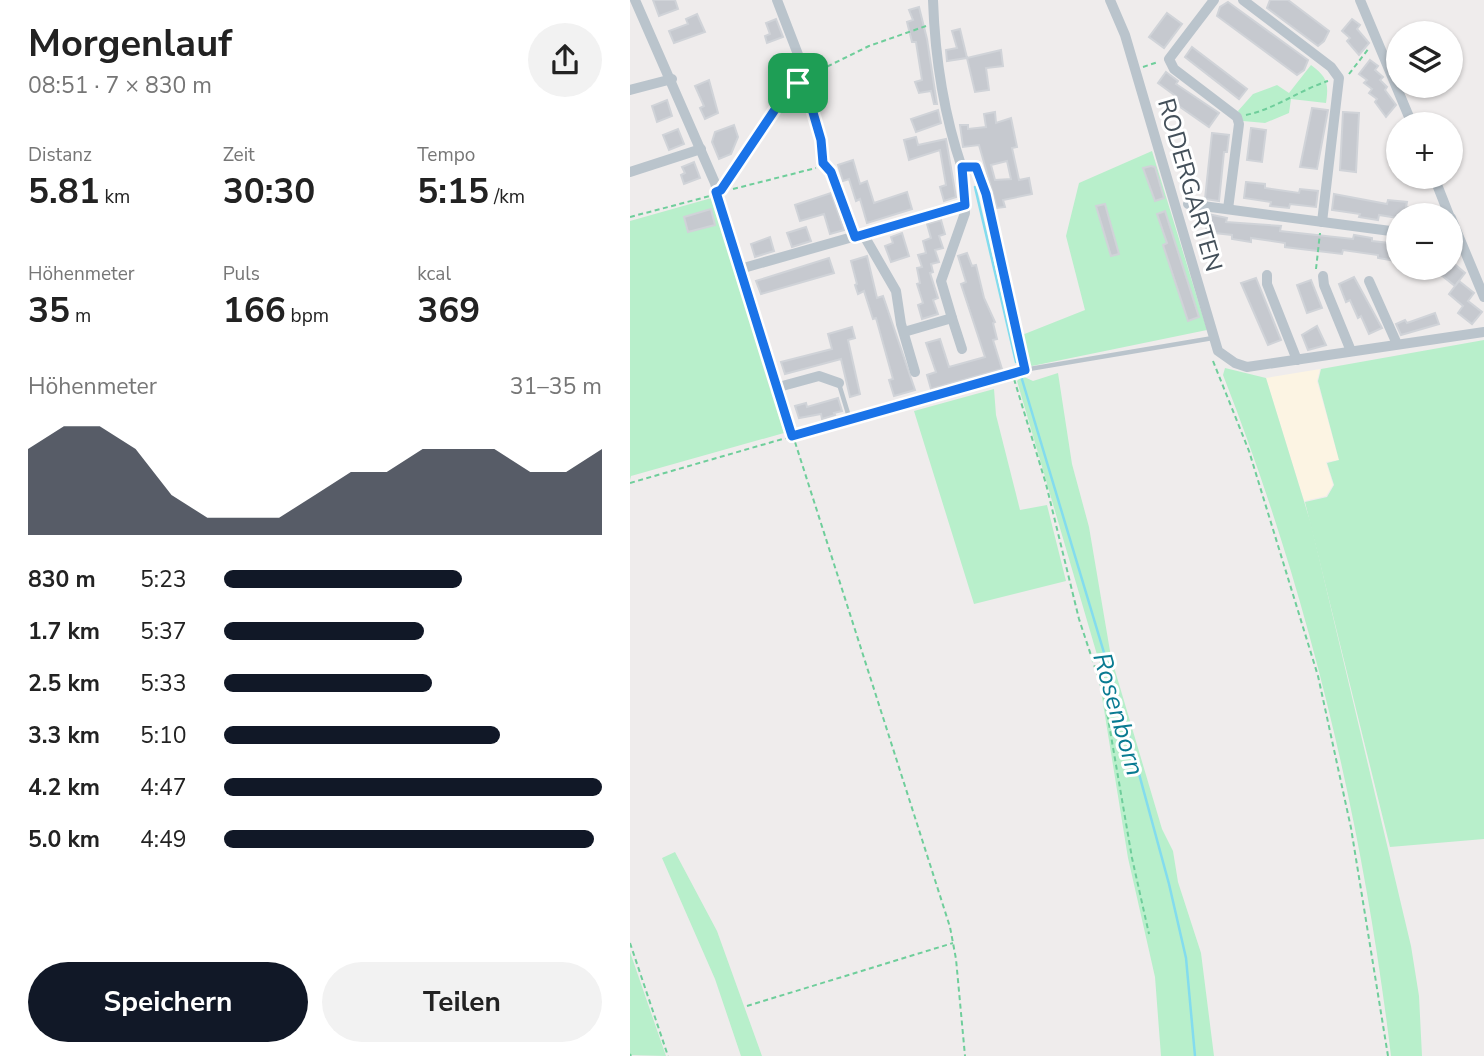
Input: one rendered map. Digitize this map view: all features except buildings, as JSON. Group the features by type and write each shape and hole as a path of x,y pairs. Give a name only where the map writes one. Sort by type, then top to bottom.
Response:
{"street":[{"path":"635,0 719,191 775,388 819,376 839,383"},
{"path":"719,191 776,108 803,78 804,70 777,0"},
{"path":"933,0 937,70 962,167 965,205 962,226 942,281 962,349"},
{"name":"RODERGARTEN","path":"1110,0 1132,58 1218,351"},
{"path":"1214,0 1169,59 1174,69 1237,117 1239,124 1228,209"},
{"path":"1243,0 1332,67 1339,78 1322,222"},
{"path":"1360,0 1407,112"},
{"path":"630,90 672,79"},
{"path":"630,172 701,149"},
{"path":"823,163 831,172 859,235 896,291 915,372"},
{"path":"962,167 976,167 986,194 1025,370"},
{"path":"1188,204 1386,230"},
{"path":"740,269 965,205"},
{"path":"1463,255 1484,297"},
{"path":"1267,275 1267,284 1297,360"},
{"path":"1324,276 1324,285 1351,351"},
{"path":"1369,281 1397,344"},
{"path":"904,332 952,318"},
{"path":"1218,351 1235,363 1247,367 1484,332"}],"lane":[{"path":"775,388 792,436 1012,372 1214,337"},
{"path":"839,383 850,420"}],"path":[{"path":"630,217 705,199 719,191 818,168 823,163 821,140 803,78 896,35 934,26"},
{"path":"1237,117 1266,110 1303,89 1349,74 1376,39"},
{"path":"1146,66 1169,59"},
{"path":"1322,222 1316,268 1324,276"},
{"path":"1218,351 1213,362 1249,451 1321,688 1351,828 1388,1056"},
{"path":"1012,372 1046,484 1079,619 1104,695 1132,858 1149,934"},
{"path":"630,483 792,436 827,536 954,943 965,1056"},
{"path":"630,943 668,1056"},
{"path":"747,1006 954,943"}],"shaded area":[{"path":"1320,369 1317,381 1339,460 1326,462 1333,485 1326,496 1304,501 1266,378"}],"green space":[{"path":"1311,65 1326,81 1326,103 1291,99 1289,113 1265,123 1243,121 1238,111 1253,94 1277,85 1289,93"},
{"path":"1152,151 1207,330 1032,366 1028,364 1022,335 1085,310 1066,236 1079,183"},
{"path":"715,197 784,433 631,476 630,480 630,221"},
{"path":"1484,340 1484,839 1390,847 1305,502 1327,497 1334,485 1327,463 1339,460 1318,381 1321,369"},
{"path":"1225,368 1266,378 1311,524 1411,946 1419,996 1422,1056 1391,1056 1365,882 1329,710 1282,541 1223,375"},
{"path":"1058,373 1072,464 1089,527 1111,657 1162,829 1173,851 1178,882 1201,953 1214,1056 1161,1056 1155,977 1128,858 1101,691 1107,689 1017,381 1022,376 1033,381"},
{"path":"994,389 996,415 1020,510 1047,505 1066,581 974,604 914,411"},
{"path":"675,852 717,931 762,1056 741,1056 715,979 662,858"},
{"path":"630,952 666,1056 630,1055"}],"waterway":[{"name":"Rosenborn","path":"975,187 1016,362"},
{"name":"Rosenborn","path":"1021,376 1126,726 1169,884 1186,958 1195,1056"}],"route":[{"path":"803,78 821,140 823,163 831,172 855,237 965,205 962,167 976,167 986,194 1025,370 792,436 716,192 721,190 776,108 798,83 803,78"}]}
